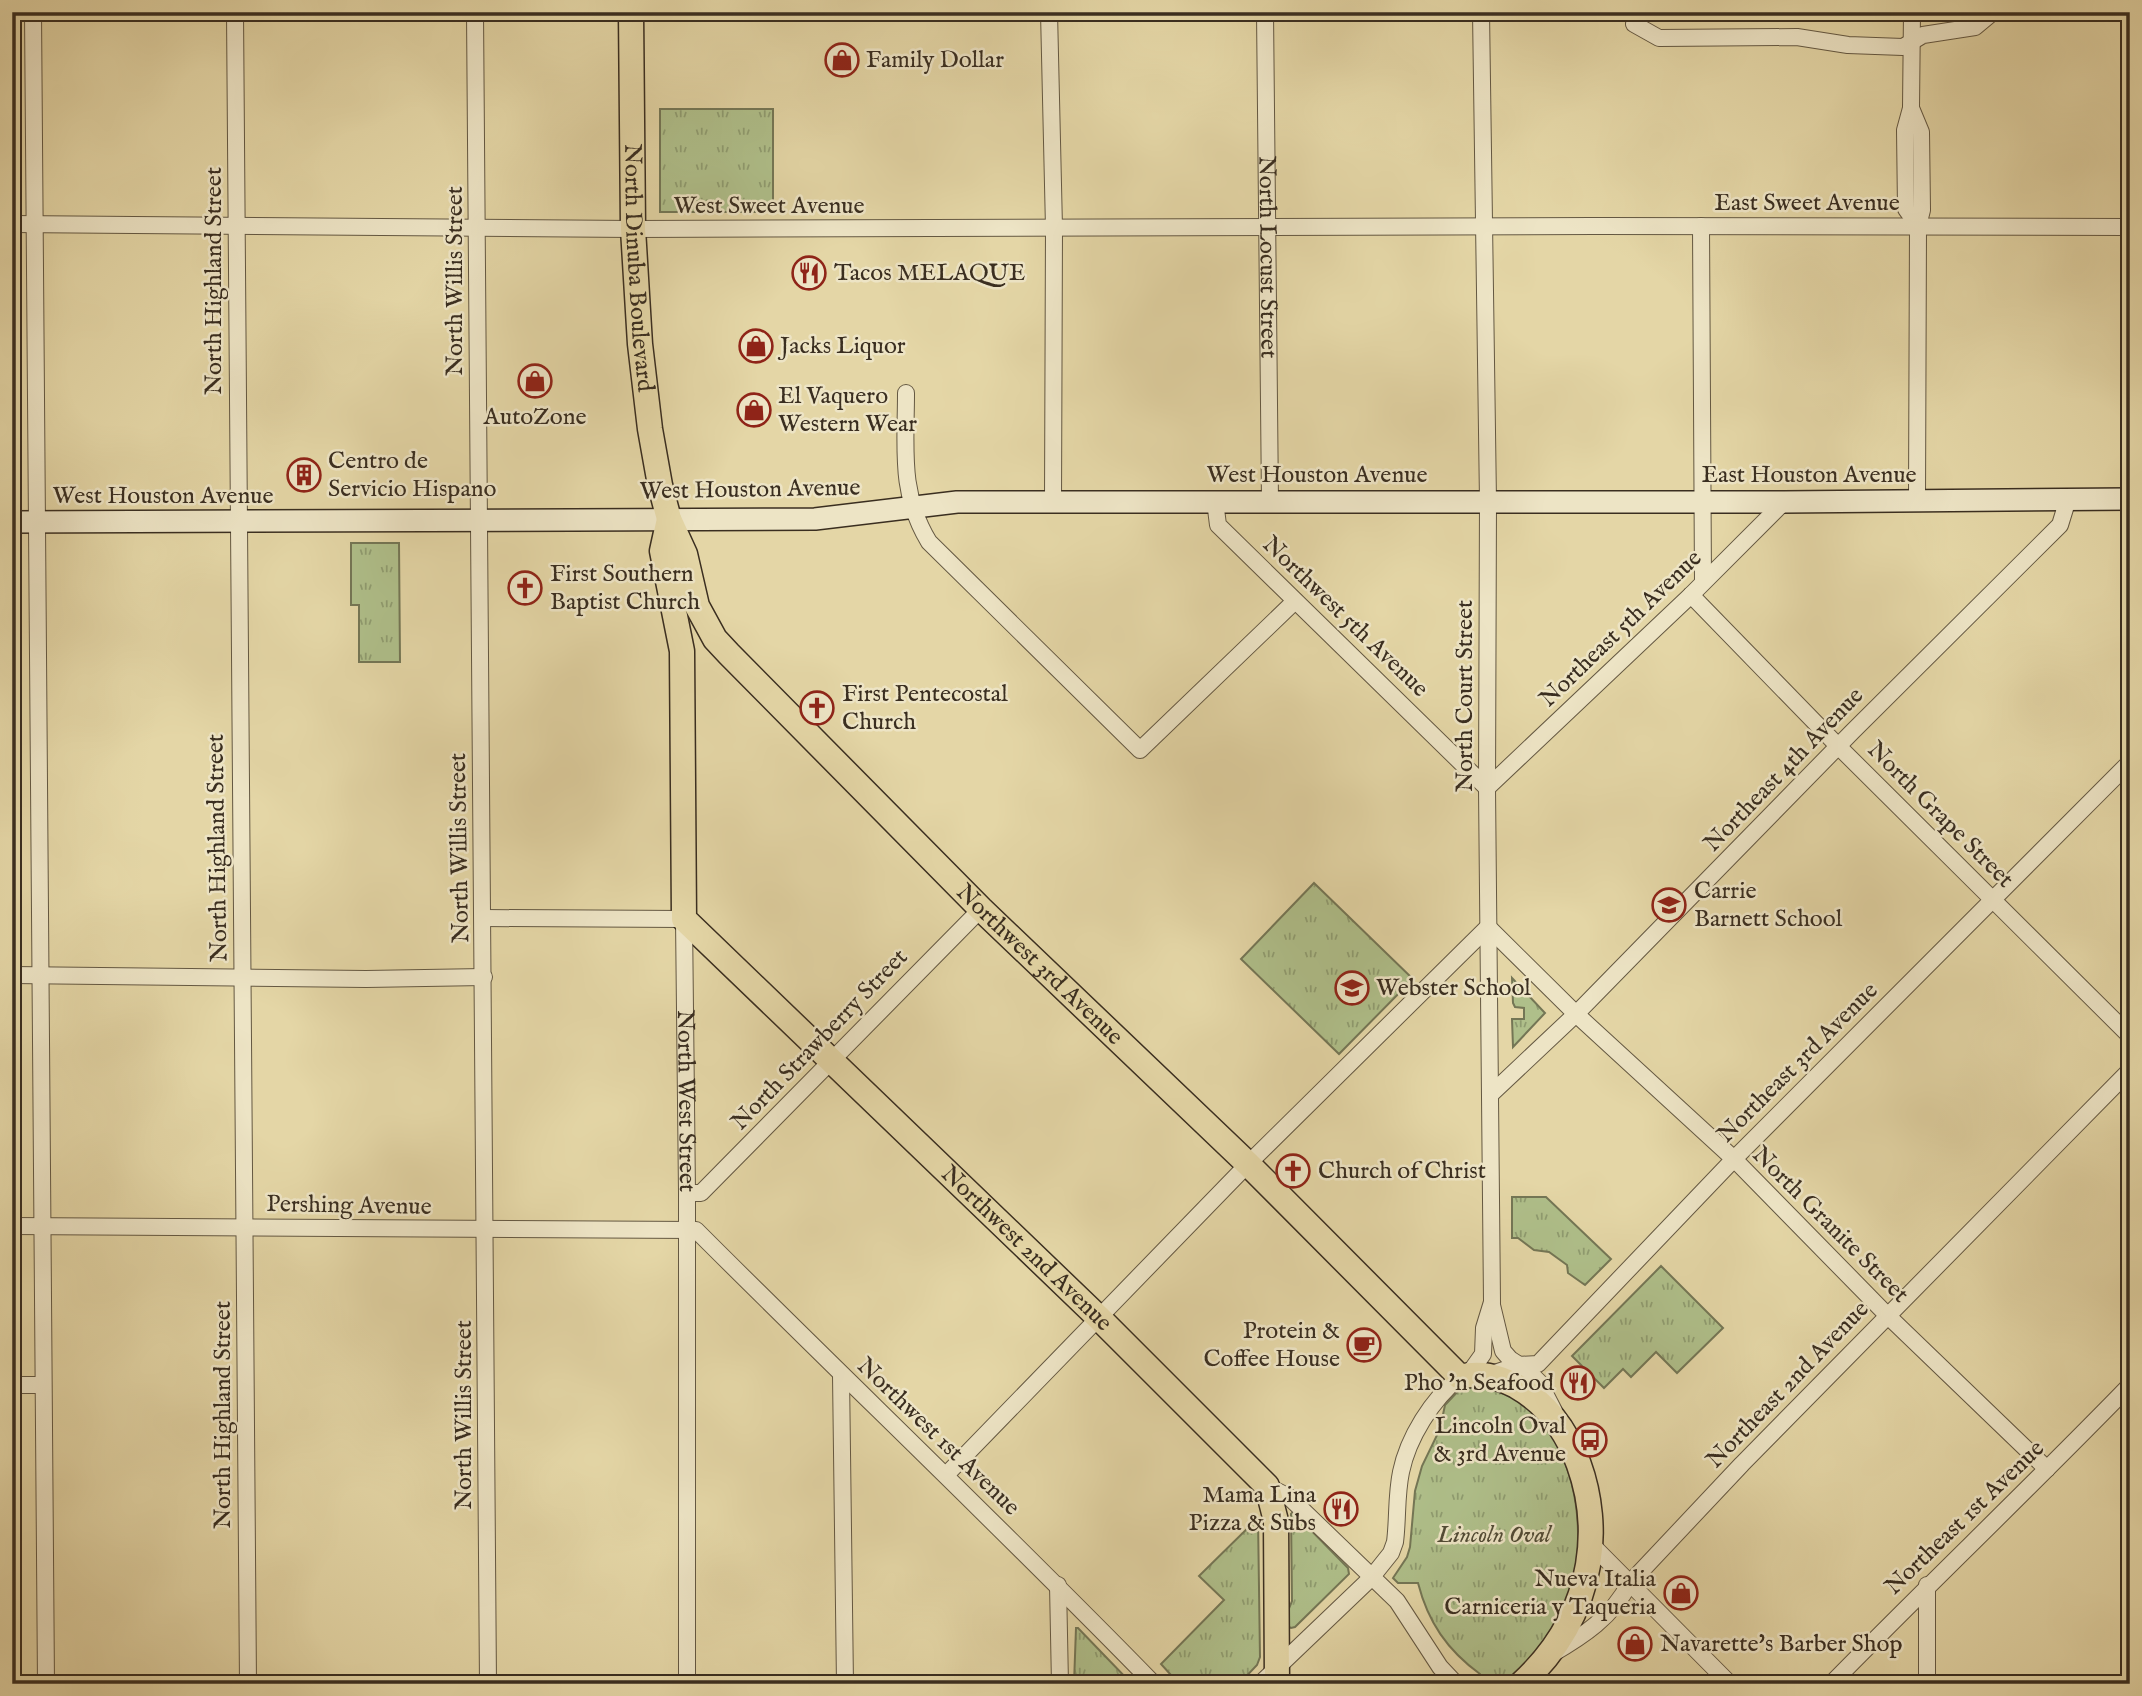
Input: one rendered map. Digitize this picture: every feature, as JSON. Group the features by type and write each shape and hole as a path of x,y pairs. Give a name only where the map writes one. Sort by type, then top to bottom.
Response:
{"main road":[{"name":"North Dinuba Boulevard","path":"631,12 633,229 641,353 650,429 669,519"},
{"name":"East Houston Avenue","path":"1488,501 2130,499"},
{"name":"West Houston Avenue","path":"12,522 815,519 957,502 1488,501"},
{"name":"Northwest 3rd Avenue","path":"669,519 685,554 696,606 715,639 981,909 1472,1376"},
{"name":"North West Street","path":"669,519 662,551 682,651 684,919"},
{"path":"682,651 684,642 696,635 705,634 715,639"},
{"name":"Northwest 2nd Avenue","path":"684,919 1099,1318 1267,1486"},
{"path":"1472,1376 1506,1381 1536,1400 1562,1430 1576,1457 1588,1497 1591,1544 1585,1583 1565,1631 1547,1658 1521,1684"},
{"path":"1267,1486 1276,1521 1271,1678"}],"street":[{"path":"33,12 46,1684"},
{"name":"North Highland Street","path":"235,12 248,1684"},
{"name":"North Willis Street","path":"475,12 488,1684"},
{"path":"1049,12 1054,228 1053,501"},
{"name":"North Locust Street","path":"1265,12 1270,501"},
{"name":"North Court Street","path":"1472,1376 1483,1354 1484,1328 1492,1302 1487,788 1488,501 1481,12"},
{"path":"1912,12 1911,108 1905,130 1906,209 1918,226 1917,500"},
{"path":"1634,24 1659,38 1797,37 1848,45 1903,47 1923,35 1975,27 1993,12"},
{"name":"West Sweet Avenue","path":"12,224 633,229 1483,226"},
{"name":"East Sweet Avenue","path":"1483,226 2130,227"},
{"path":"1702,226 1703,582"},
{"path":"906,393 906,482 913,507 929,542 1140,750 1295,601"},
{"name":"Northeast 4th Avenue","path":"1490,1095 1576,1014 1838,746 2060,525 2068,499"},
{"name":"Northwest 5th Avenue","path":"1215,501 1218,525 1487,788"},
{"name":"Northeast 5th Avenue","path":"1487,788 1691,595 1784,502"},
{"name":"North Grape Street","path":"1691,595 1838,746 2130,1036"},
{"name":"Northeast 3rd Avenue","path":"1538,1364 1734,1159 2130,762"},
{"name":"North Strawberry Street","path":"687,1193 701,1193 981,909"},
{"path":"484,918 684,919"},
{"name":"North West Street","path":"684,919 687,1684"},
{"path":"946,1475 1248,1164 1488,927"},
{"name":"North Granite Street","path":"1488,927 1576,1014 1734,1159 1888,1316 2048,1469"},
{"path":"12,975 484,977"},
{"name":"Northeast 2nd Avenue","path":"1547,1658 1587,1633 1620,1601 1629,1584 1742,1464 2130,1070"},
{"name":"Pershing Avenue","path":"12,1226 686,1230"},
{"name":"Northwest 1st Avenue","path":"686,1230 696,1230 841,1375 1058,1584 1154,1684"},
{"path":"1492,1302 1503,1351 1539,1382 1562,1430"},
{"path":"1271,1678 1371,1578 1391,1553 1395,1542 1401,1475 1407,1453 1434,1402 1446,1388 1472,1376 1518,1365 1538,1364 1539,1382"},
{"path":"841,1375 845,1684"},
{"path":"12,1385 43,1385"},
{"name":"Northeast 1st Avenue","path":"1832,1684 1927,1586 2128,1391"},
{"name":"Northwest 2nd Avenue","path":"1267,1486 1289,1497 1371,1578"},
{"path":"1591,1544 1730,1684"},
{"path":"1371,1578 1397,1601 1440,1667 1456,1684"},
{"path":"1058,1584 1060,1684"},
{"path":"1927,1586 1927,1684"}],"green space":[{"path":"660,109 773,109 773,212 660,212"},
{"path":"351,543 399,543 400,662 359,662 359,605 351,605"},
{"path":"1314,883 1413,979 1339,1054 1241,959"},
{"path":"1512,978 1545,1013 1513,1047 1512,1019 1524,1019 1524,1008 1515,1007 1513,1003"},
{"path":"1512,1197 1546,1197 1611,1259 1585,1285 1568,1273 1567,1265 1549,1252 1534,1250 1518,1238 1512,1238"},
{"path":"1661,1266 1723,1328 1677,1373 1656,1352 1631,1377 1623,1369 1604,1388 1572,1356"},
{"name":"Lincoln Oval","path":"1473,1383 1514,1394 1524,1399 1534,1410 1556,1442 1565,1463 1576,1509 1577,1555 1567,1601 1548,1639 1507,1684 1481,1684 1480,1674 1458,1655 1433,1623 1418,1583 1398,1583 1393,1578 1407,1557 1415,1491 1422,1466 1440,1429 1445,1405 1462,1387"},
{"path":"1293,1512 1348,1568 1349,1574 1291,1628 1287,1626 1292,1601"},
{"path":"1258,1518 1260,1657 1257,1665 1239,1684 1179,1684 1161,1664 1224,1600 1199,1576"},
{"path":"1078,1628 1132,1684 1074,1684"}],"place":[{"name":"Family Dollar","path":"842,60"},
{"name":"Tacos MELAQUE","path":"809,273"},
{"name":"Jacks Liquor","path":"756,346"},
{"name":"AutoZone","path":"535,381"},
{"name":"El Vaquero Western Wear","path":"754,410"},
{"name":"Centro de Servicio Hispano","path":"304,475"},
{"name":"First Southern Baptist Church","path":"525,588"},
{"name":"First Pentecostal Church","path":"817,708"},
{"name":"Carrie Barnett School","path":"1669,905"},
{"name":"Webster School","path":"1352,988"},
{"name":"Church of Christ","path":"1293,1171"},
{"name":"Protein & Coffee House","path":"1364,1345"},
{"name":"Pho 'n Seafood","path":"1578,1383"},
{"name":"Lincoln Oval & 3rd Avenue","path":"1590,1440"},
{"name":"Mama Lina Pizza & Subs","path":"1341,1509"},
{"name":"Nueva Italia Carniceria y Taqueria","path":"1681,1593"},
{"name":"Navarette's Barber Shop","path":"1635,1644"}]}
